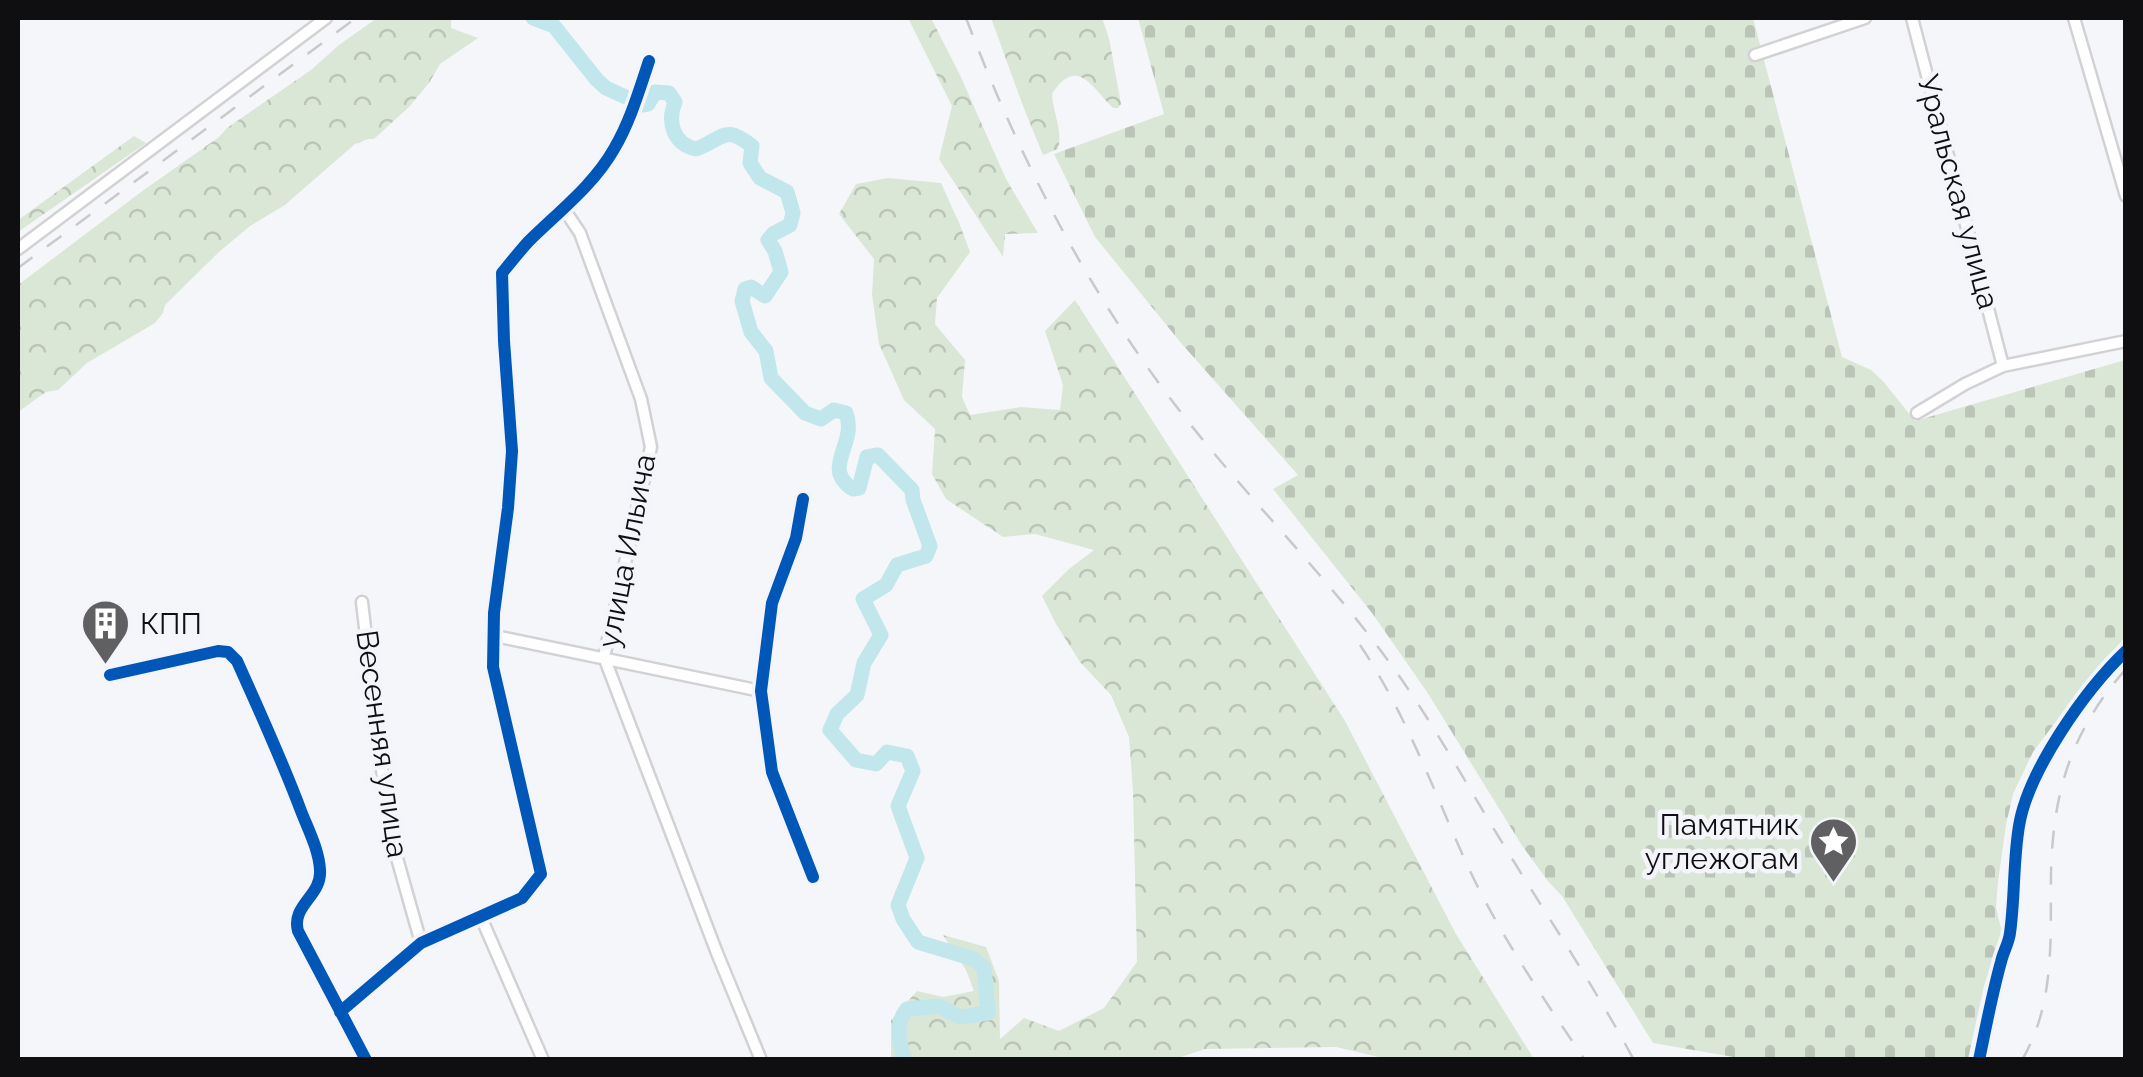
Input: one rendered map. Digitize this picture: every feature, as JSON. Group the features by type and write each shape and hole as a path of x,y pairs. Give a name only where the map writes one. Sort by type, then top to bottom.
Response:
{"street":[{"path":"18,248 326,18"},
{"path":"1755,55 1866,18"},
{"name":"Уральская улица","path":"1912,18 2004,366"},
{"path":"2074,18 2126,196"},
{"path":"340,1012 422,943 522,898 541,874 493,667 494,613 512,451 502,272 564,209 613,151 632,112 648,61"},
{"name":"улица Ильича","path":"564,209 580,232 640,399 651,447 604,657 760,1060"},
{"path":"1916,413 2004,366 2126,341"},
{"path":"803,499 796,538 772,603 761,691 772,772 813,877"},
{"name":"Весенняя улица","path":"362,602 394,844 422,943"},
{"path":"495,636 761,691"},
{"path":"110,675 218,651 228,652 238,661 283,763 320,868 319,882 297,912 296,925 366,1060"},
{"path":"1979,1060 2010,938 2017,843 2024,806 2048,754 2072,717 2126,652"},
{"path":"480,915 543,1060"}],"green space":[{"path":"377,18 451,18 451,28 478,38 440,64 409,107 374,139 355,144 285,205 250,226 219,252 165,305 155,323 87,363 58,390 46,392 18,412 18,285"},
{"path":"908,18 931,18 1006,179 1038,233 1005,234 1003,257 939,159 952,106"},
{"path":"991,18 1102,18 1121,104 1113,108 1084,79 1069,77 1052,94 1058,149 1043,155"},
{"path":"1138,18 1753,18 1842,357 1871,370 1915,421 2125,360 2125,637 2033,752 2013,794 1996,907 2002,933 1984,986 1968,1059 1745,1059 1653,1043 1562,896 1521,844 1427,692 1372,613 1273,489 1298,475 1181,343 1095,237 1054,154 1164,114"},
{"path":"134,136 146,143 18,232 18,220"},
{"path":"888,178 941,183 970,252 937,298 935,324 965,360 962,397 970,415 1021,407 1060,410 1063,385 1045,331 1075,300 1345,721 1456,934 1534,1059 1387,1059 1336,1047 1205,1049 1172,1060 891,1059 891,1020 917,991 943,997 974,991 966,970 943,935 986,947 999,981 1000,1039 1024,1018 1059,1031 1104,1008 1137,962 1129,737 1111,695 1080,662 1042,596 1094,550 1035,534 1003,537 946,499 932,474 935,429 904,400 879,344 872,295 874,259 839,214 856,184"}],"waterway":[{"path":"533,18 554,26 597,80 630,99"},
{"path":"642,105 648,104 655,92 669,93 675,102 672,124 682,142 696,149 724,135 736,136 752,146 750,163 760,178 787,192 793,213 790,225 768,240 781,272 765,296 751,287 745,289 742,301 751,332 766,351 771,378 805,413 821,419 834,410 846,413 848,435 839,464 844,481 853,489 859,488 867,457 878,455 912,490 930,546 926,556 897,565 886,585 863,599 881,635 864,663 857,695 837,714 830,730 856,760 876,764 887,752 907,756 913,771 898,806 917,858 898,905 903,919 918,942 974,959 984,968 988,1013 960,1017 939,1006 907,1009 899,1027 904,1060"}],"railway":[{"path":"18,268 356,18"},
{"path":"966,18 1034,174 1117,322 1183,415 1342,601 1407,687 1634,1060"},
{"path":"1360,645 1406,727 1482,896 1585,1060"},
{"path":"2022,1060 2033,1038 2046,992 2053,844 2061,789 2091,716 2126,669"}],"cycle path":[{"path":"340,1012 421,943 522,898 541,874 493,667 494,613 512,451 502,273 605,162 625,128 649,61"},
{"path":"803,499 796,538 772,603 761,691 772,772 813,877"},
{"path":"110,675 218,651 228,652 237,661 318,855 319,879 299,914 298,931 366,1060"},
{"path":"1979,1060 2009,937 2017,839 2025,804 2060,732 2126,651"}],"place":[{"name":"КПП","path":"105,666"},
{"name":"Памятник углежогам","path":"1834,884"}]}
